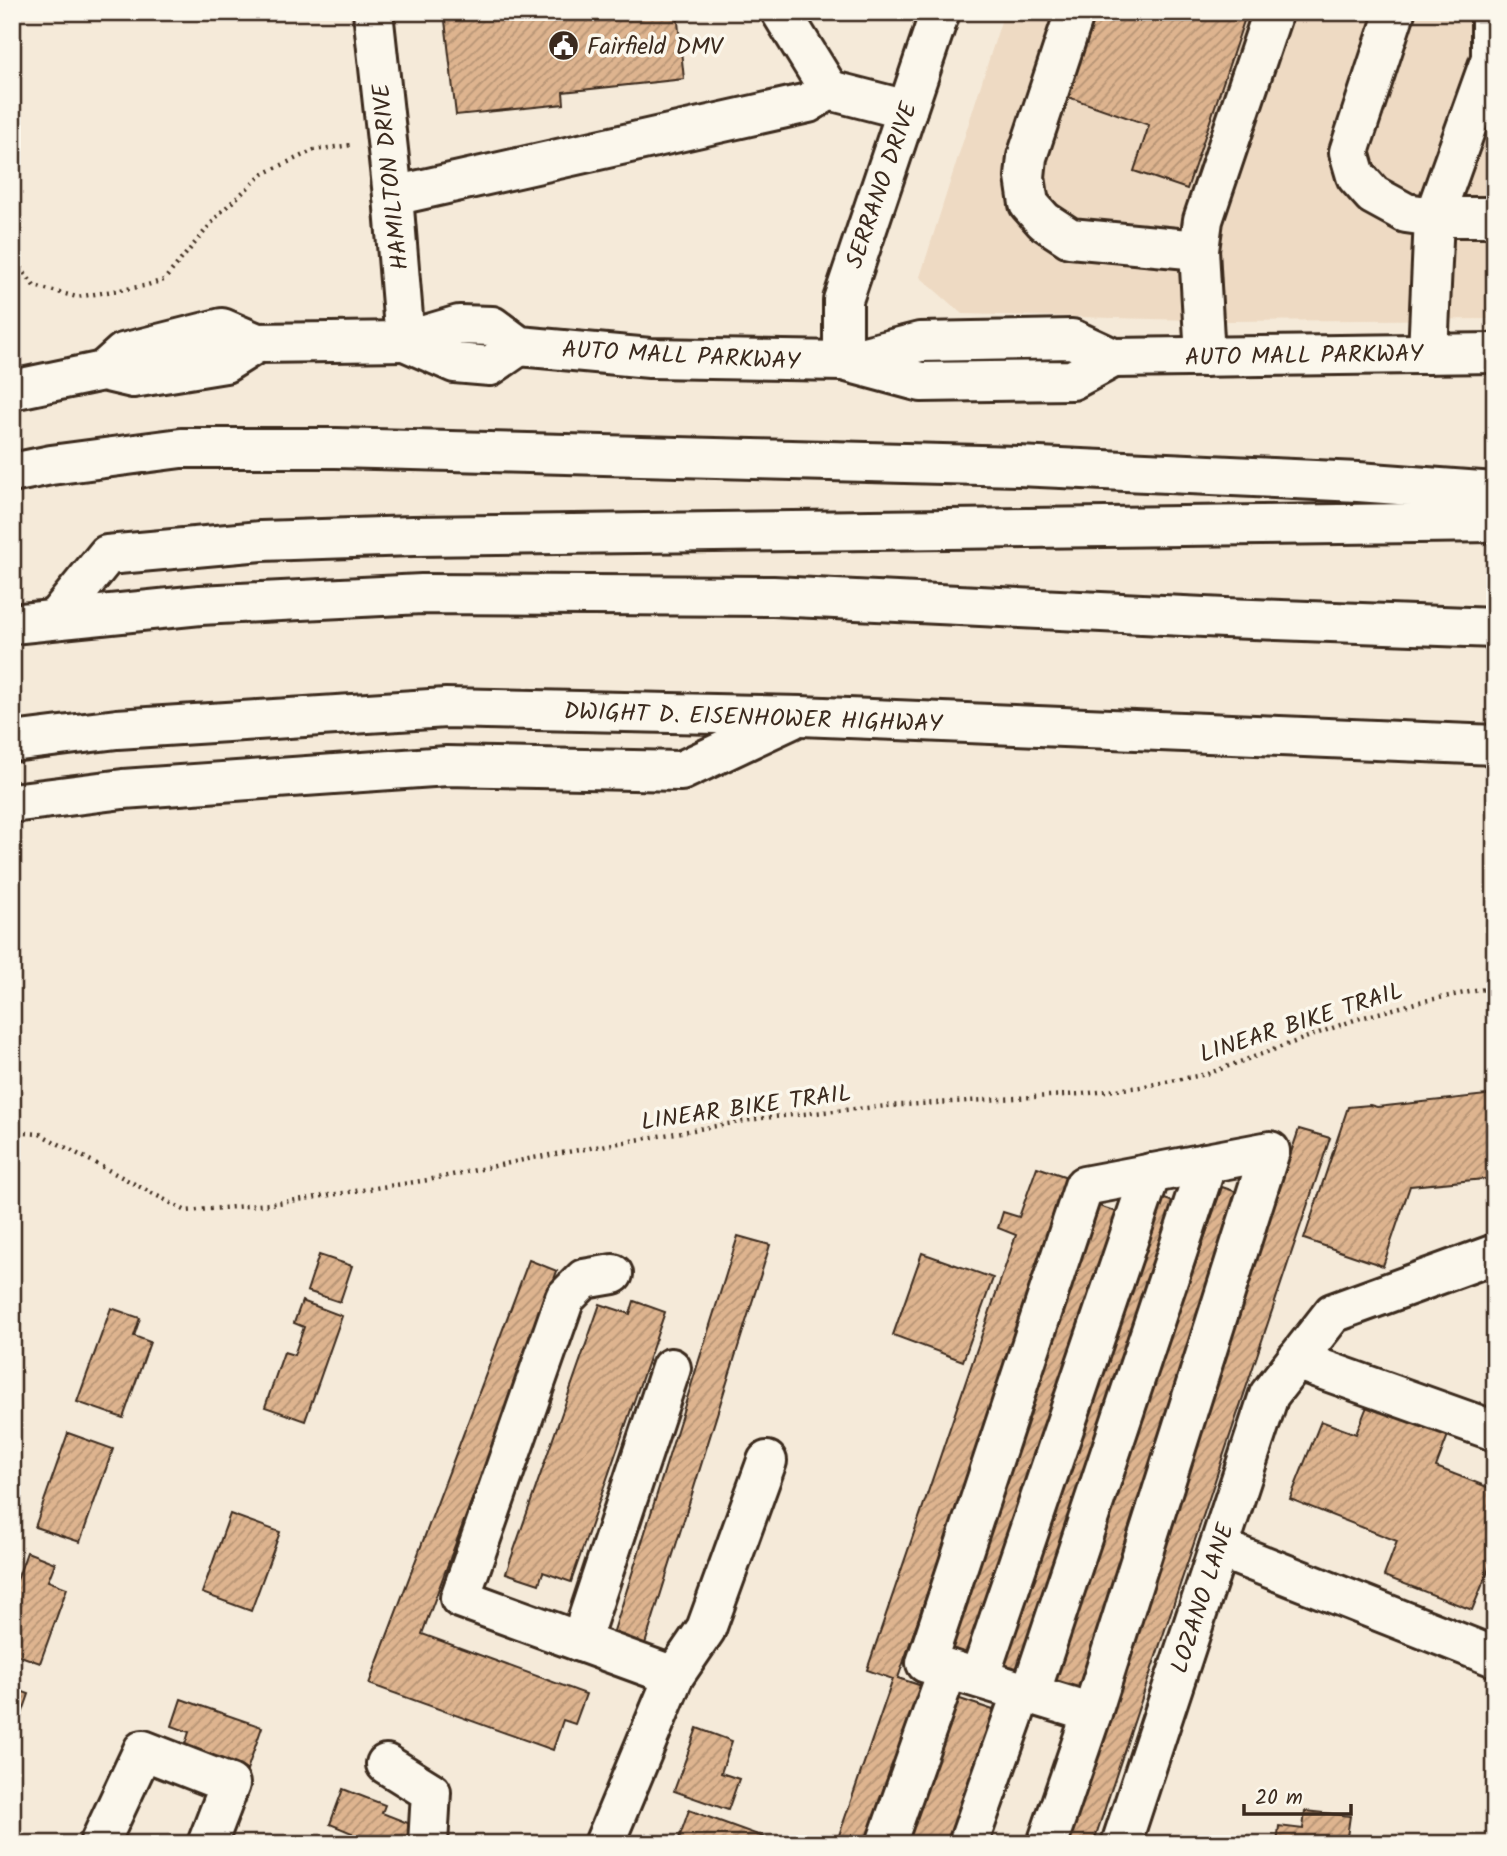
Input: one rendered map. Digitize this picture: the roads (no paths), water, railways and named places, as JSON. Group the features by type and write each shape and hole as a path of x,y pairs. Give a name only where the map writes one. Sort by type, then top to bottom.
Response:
{"main road":[{"name":"HAMILTON DRIVE","path":"373,12 405,341"},
{"path":"781,12 829,90 906,110"},
{"name":"SERRANO DRIVE","path":"843,361 843,300 940,12"},
{"path":"1074,12 1027,157 1029,204 1044,220 1070,238 1199,250"},
{"path":"1205,357 1199,250 1203,220 1273,12"},
{"path":"1395,12 1349,152 1356,176 1373,195 1406,213 1434,217 1495,217"},
{"path":"1428,354 1434,217 1491,58 1491,12"},
{"path":"393,196 808,103 829,90"},
{"name":"AUTO MALL PARKWAY","path":"22,388 103,371 123,353 222,328 257,343 405,341 454,363 490,366 519,346 650,358 843,361 921,383 1072,380 1113,358 1495,353"},
{"path":"12,473 51,465 181,448 337,448 1017,466 1358,482 1495,492"},
{"path":"55,619 107,555 261,541 413,536 1495,522"},
{"path":"12,624 200,605 422,594 773,596 1495,628"},
{"name":"DWIGHT D. EISENHOWER HIGHWAY","path":"28,740 117,729 446,708 801,716 1495,745"},
{"path":"28,801 123,789 447,766 681,771 801,716"},
{"path":"1046,1844 1092,1713 1270,1151 1084,1186 926,1663 1092,1713"},
{"path":"968,1844 1026,1693 1207,1163"},
{"path":"886,1844 963,1674 1151,1173"},
{"name":"LOZANO LANE","path":"1122,1844 1269,1395 1333,1313 1495,1254"},
{"path":"613,1274 584,1279 565,1297 460,1598 674,1676"},
{"path":"1296,1360 1495,1431"},
{"path":"580,1642 671,1368"},
{"path":"604,1844 674,1676 706,1629 767,1461"},
{"path":"1219,1548 1495,1657"},
{"path":"99,1844 143,1750 230,1784 207,1844"},
{"path":"386,1764 431,1792 428,1844"}],"place":[{"name":"Fairfield DMV","path":"564,46"}]}
